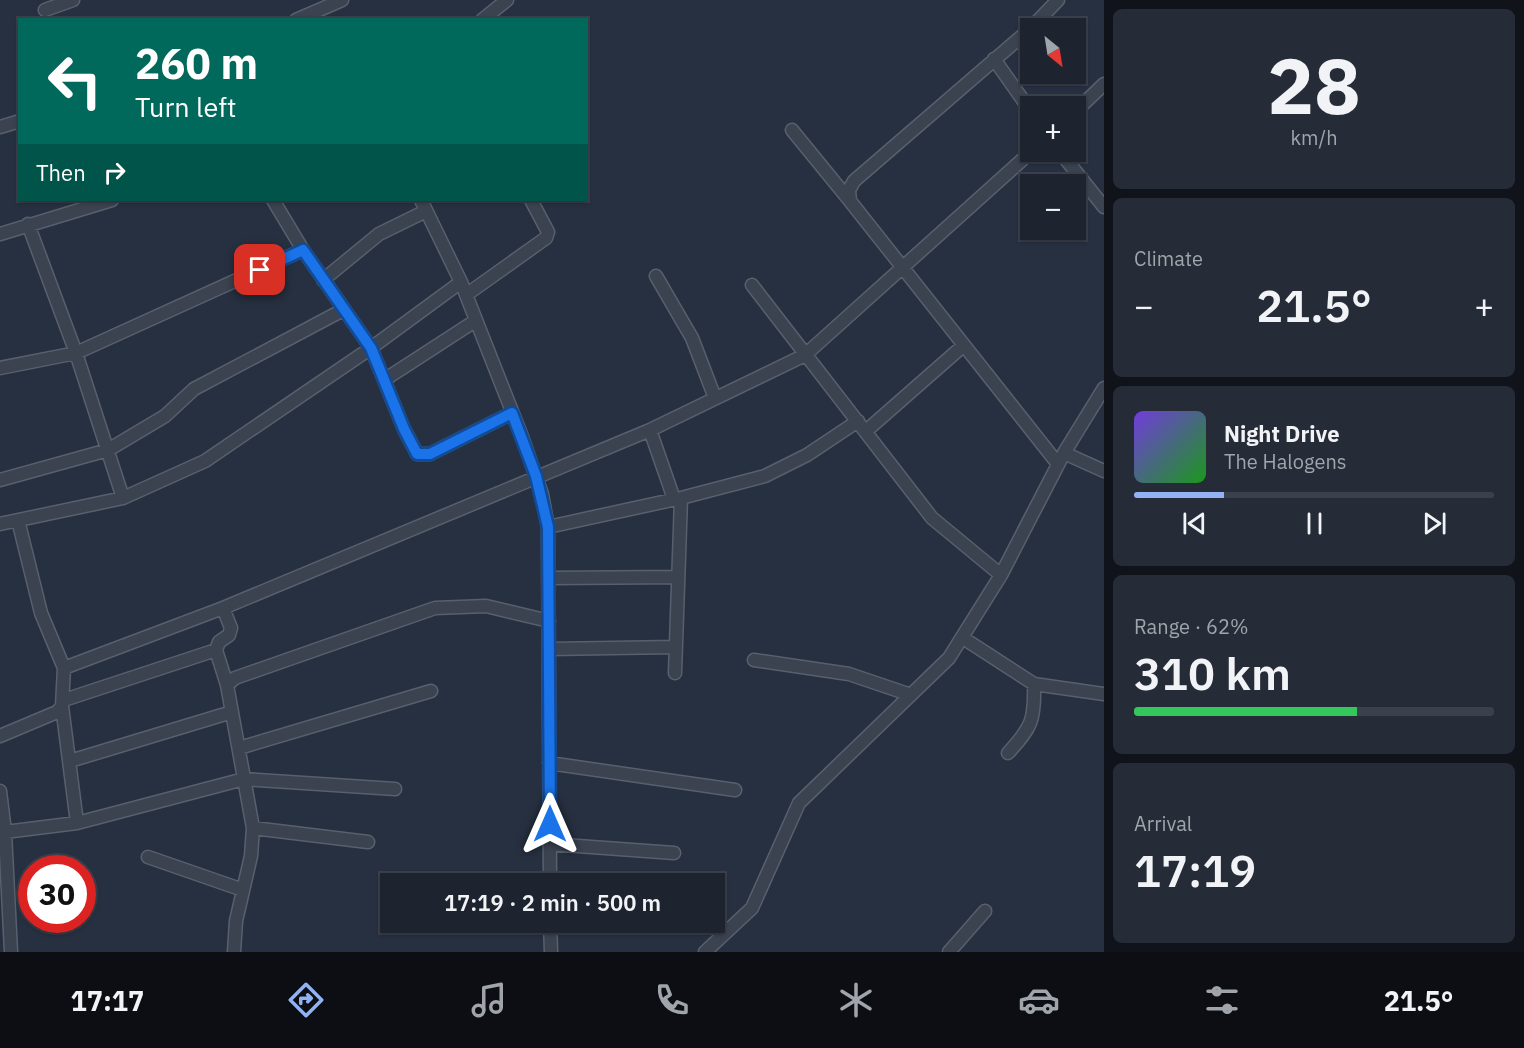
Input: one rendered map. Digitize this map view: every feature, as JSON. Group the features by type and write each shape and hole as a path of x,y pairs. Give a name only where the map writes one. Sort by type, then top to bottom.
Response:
{"street":[{"path":"46,10 74,0"},
{"path":"300,18 328,3 342,0"},
{"path":"484,18 507,0"},
{"path":"1041,18 1058,0"},
{"path":"850,201 849,190 854,182 1020,38"},
{"path":"994,59 1020,96"},
{"path":"1086,101 1104,84"},
{"path":"0,127 18,122"},
{"path":"792,130 964,345 1061,459 1104,471"},
{"path":"64,668 223,608 650,430 806,355 904,269 964,209 1020,161"},
{"path":"1068,162 1104,207"},
{"path":"0,234 108,201"},
{"path":"274,201 303,250 371,348 417,454 430,454 512,413"},
{"path":"466,295 546,238 548,232 532,201"},
{"path":"323,280 379,234 424,205 461,282 512,413 536,476 548,527 550,873"},
{"path":"28,224 76,353 123,498"},
{"path":"0,368 76,353 303,250"},
{"path":"656,276 692,338 716,398"},
{"path":"0,524 123,498 205,461 371,348 461,282"},
{"path":"752,285 932,518 1001,575"},
{"path":"0,480 108,450 165,416 194,389 343,310"},
{"path":"384,380 409,367 475,321"},
{"path":"548,527 677,499 765,476 862,426 964,345"},
{"path":"705,952 752,908 800,803 949,658 1001,575 1061,459 1104,387"},
{"path":"650,430 677,499 678,577 675,673"},
{"path":"18,520 41,613 64,668 63,703 77,824"},
{"path":"549,578 678,577"},
{"path":"227,685 235,678 435,608 486,606 549,621"},
{"path":"223,608 231,628 229,635 219,642 216,650 227,685 253,828 250,856 236,921 234,952"},
{"path":"963,638 1034,684 1104,694"},
{"path":"549,649 675,647"},
{"path":"0,736 57,712 63,703 216,650"},
{"path":"754,660 849,674 911,695"},
{"path":"1008,753 1025,735 1035,713 1034,684"},
{"path":"239,748 431,691"},
{"path":"70,760 232,712"},
{"path":"549,763 735,790"},
{"path":"5,832 77,824 244,779 395,789"},
{"path":"0,791 5,832 11,952"},
{"path":"253,828 368,842"},
{"path":"550,844 674,853"},
{"path":"148,857 243,890"},
{"path":"949,952 985,911"},
{"path":"550,933 551,952"}],"route":[{"path":"260,270 303,250 371,348 404,429 417,454 430,454 512,413 542,494 548,527 550,824"}]}
